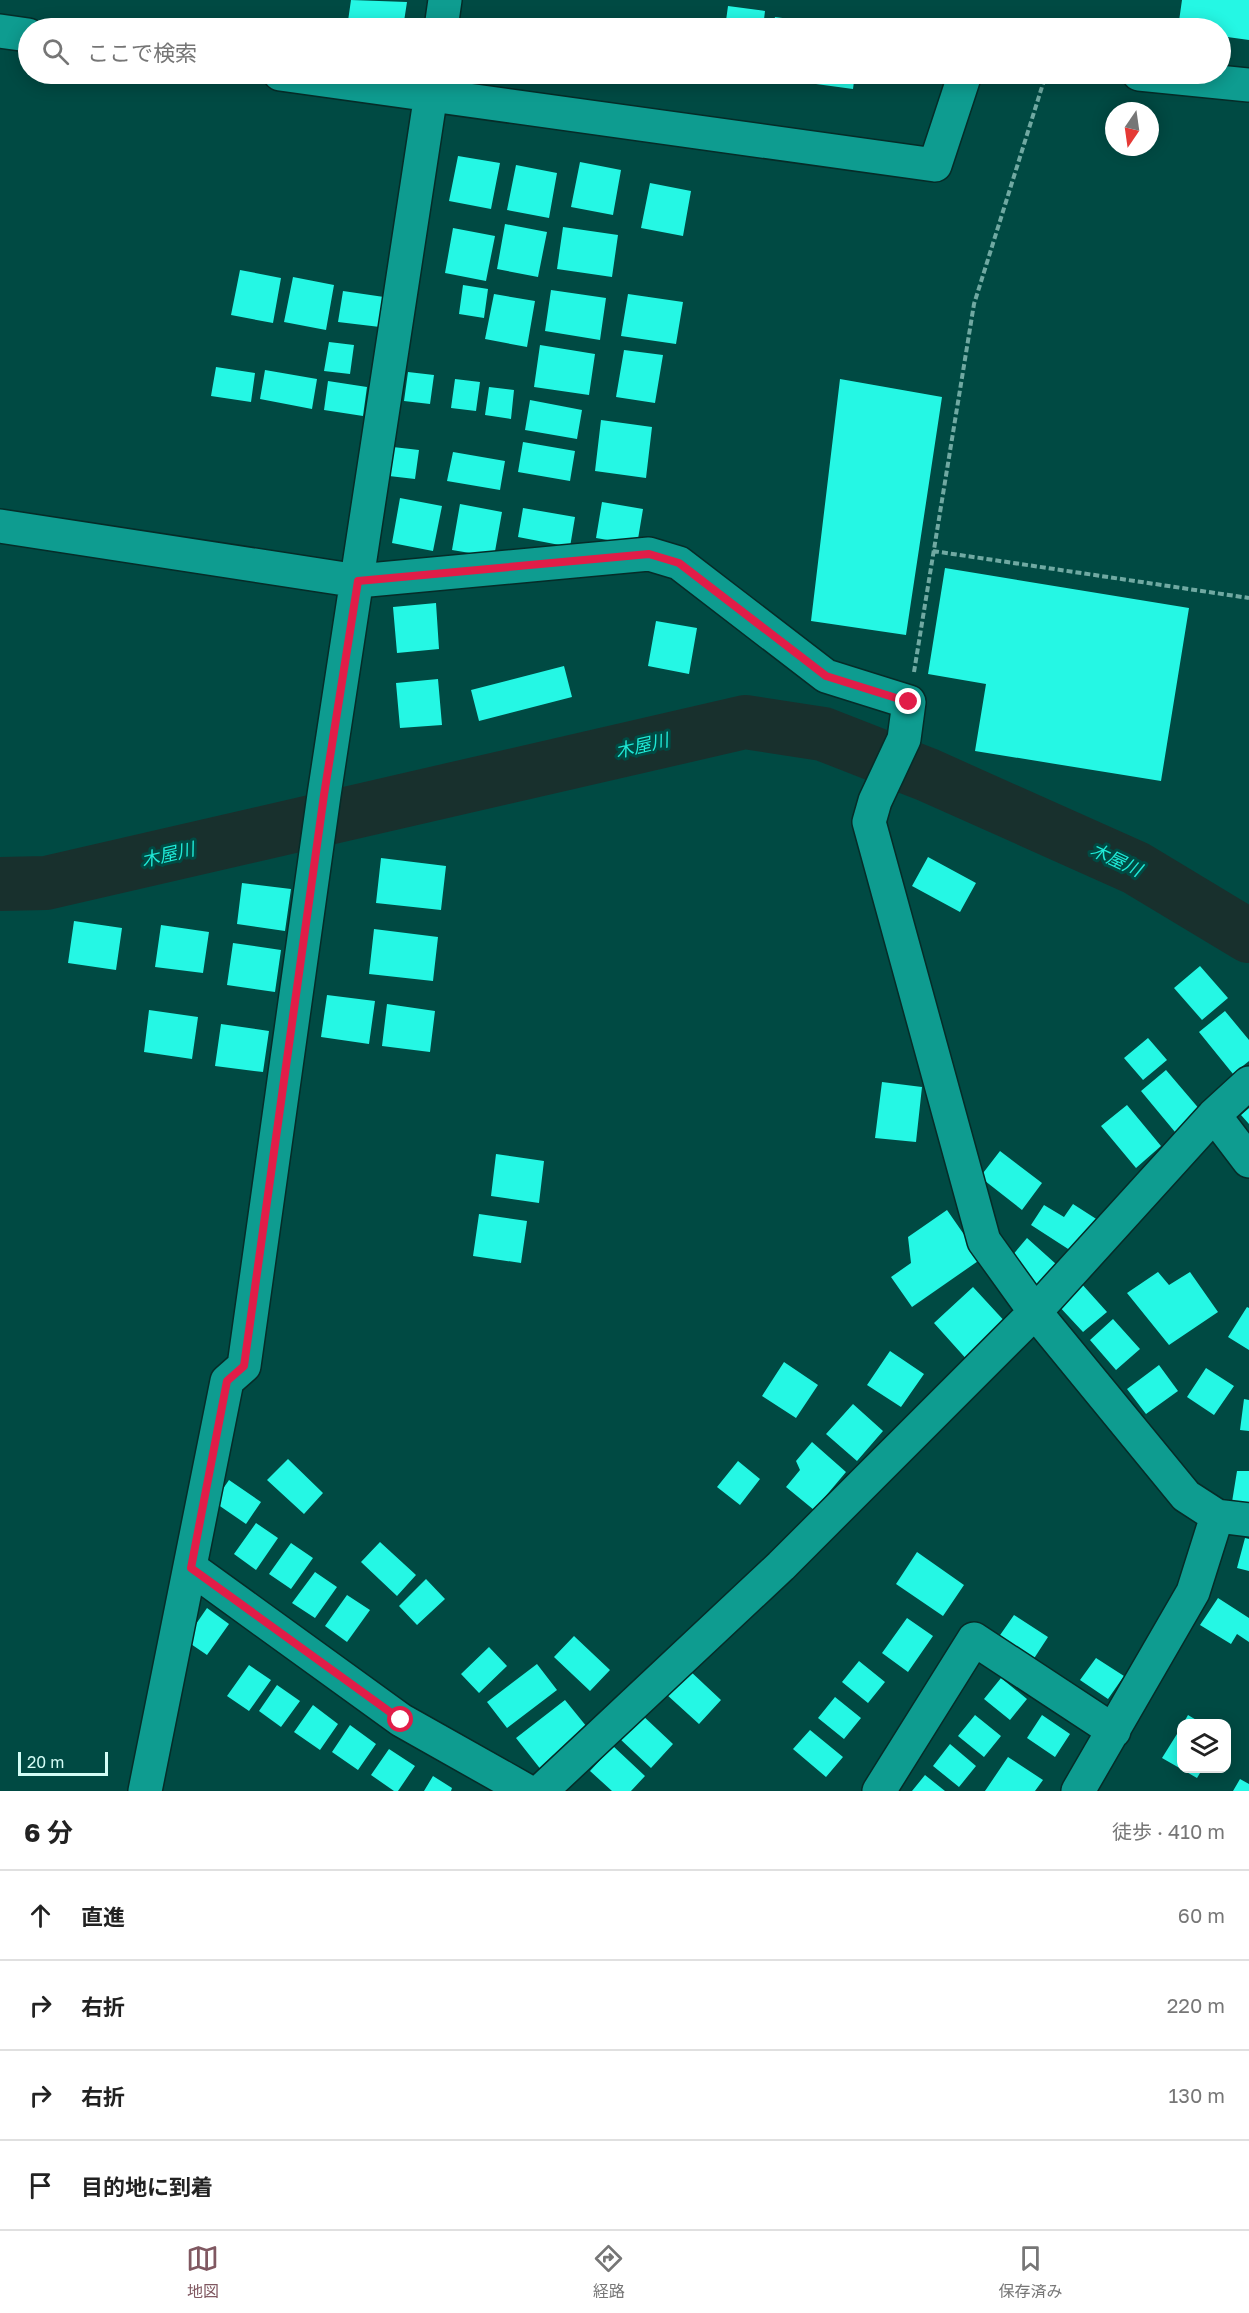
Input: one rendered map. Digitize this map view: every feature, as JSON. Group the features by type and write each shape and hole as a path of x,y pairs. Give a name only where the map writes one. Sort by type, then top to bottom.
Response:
{"street":[{"path":"442,18 445,0"},
{"path":"0,31 18,34"},
{"path":"145,1791 227,1381 244,1366 324,795 433,85 935,165 961,84"},
{"path":"1230,84 1249,86"},
{"path":"0,526 358,581 649,554 679,563 826,676 909,702 904,739 875,801 869,822 984,1241 1035,1312 1186,1496 1217,1515 1249,1521"},
{"path":"541,1791 781,1566 1035,1312 1214,1115 1249,1083"},
{"path":"1214,1115 1249,1161"},
{"path":"1078,1791 1193,1592 1217,1515"},
{"path":"191,1568 401,1720 527,1791"},
{"path":"879,1791 974,1639 1114,1731"}],"path":[{"path":"909,702 974,304 1043,84"},
{"path":"933,551 1249,598"}],"building":[{"path":"351,0 407,2 405,18 348,18"},
{"path":"1182,0 1249,0 1249,40 1231,38 1231,18 1179,18"},
{"path":"728,6 765,11 764,18 726,18"},
{"path":"816,84 854,84 853,89"},
{"path":"458,156 500,163 491,209 449,201"},
{"path":"580,162 621,170 613,215 571,207"},
{"path":"516,165 557,173 549,218 507,210"},
{"path":"650,183 691,191 683,236 641,228"},
{"path":"505,224 547,232 538,277 497,269"},
{"path":"563,227 618,235 612,277 557,269"},
{"path":"453,228 495,236 486,281 445,273"},
{"path":"240,270 281,278 273,323 231,315"},
{"path":"293,277 334,285 326,330 284,322"},
{"path":"463,285 488,289 484,318 459,314"},
{"path":"551,290 606,298 600,340 545,331"},
{"path":"343,291 384,297 380,327 338,322"},
{"path":"494,294 535,301 527,347 485,339"},
{"path":"628,294 683,302 676,344 621,336"},
{"path":"329,342 354,345 350,374 324,371"},
{"path":"540,345 595,354 589,395 534,387"},
{"path":"624,350 663,355 655,403 616,397"},
{"path":"216,367 255,373 251,402 211,396"},
{"path":"265,370 317,379 312,409 260,399"},
{"path":"408,372 434,375 430,404 404,401"},
{"path":"455,379 480,382 476,411 451,408"},
{"path":"840,379 942,397 906,635 811,621"},
{"path":"328,381 367,387 363,416 324,410"},
{"path":"489,387 514,390 511,419 485,415"},
{"path":"530,400 582,410 577,439 525,430"},
{"path":"601,420 652,427 646,478 595,471"},
{"path":"523,442 575,451 570,481 518,472"},
{"path":"393,447 419,450 415,479 389,476"},
{"path":"453,452 505,461 500,490 447,481"},
{"path":"400,498 442,506 433,551 392,543"},
{"path":"602,502 643,509 637,545 596,538"},
{"path":"460,504 502,512 494,557 452,550"},
{"path":"523,508 575,517 570,547 518,537"},
{"path":"945,568 1189,608 1161,781 975,751 986,684 928,674"},
{"path":"436,603 439,649 397,653 393,607"},
{"path":"656,621 697,628 689,674 648,666"},
{"path":"564,666 572,697 479,721 471,690"},
{"path":"438,679 442,725 400,728 396,683"},
{"path":"928,857 976,883 960,912 912,886"},
{"path":"381,858 446,866 441,910 376,903"},
{"path":"242,883 291,889 285,931 237,924"},
{"path":"74,921 122,928 116,970 68,963"},
{"path":"161,925 209,932 203,973 155,967"},
{"path":"374,929 438,937 433,981 369,974"},
{"path":"233,943 281,950 275,992 227,985"},
{"path":"1200,966 1228,998 1202,1020 1174,988"},
{"path":"327,995 375,1001 369,1044 321,1037"},
{"path":"387,1004 435,1011 430,1052 382,1046"},
{"path":"149,1010 198,1017 192,1059 144,1052"},
{"path":"1225,1011 1249,1040 1249,1061 1233,1074 1199,1032"},
{"path":"221,1024 269,1031 263,1072 215,1066"},
{"path":"1148,1038 1167,1060 1143,1080 1124,1058"},
{"path":"1166,1070 1201,1111 1175,1132 1141,1091"},
{"path":"882,1082 922,1087 916,1142 875,1138"},
{"path":"1127,1105 1161,1146 1136,1168 1101,1126"},
{"path":"1249,1108 1249,1124 1241,1115"},
{"path":"1000,1151 1042,1183 1022,1210 980,1177"},
{"path":"496,1154 544,1161 539,1203 491,1196"},
{"path":"1073,1204 1101,1222 1079,1256 1031,1225 1044,1205 1064,1217"},
{"path":"947,1210 981,1259 912,1307 891,1277 911,1263 908,1237"},
{"path":"479,1214 527,1221 521,1263 473,1256"},
{"path":"1027,1238 1056,1264 1034,1289 1005,1264"},
{"path":"1158,1272 1169,1285 1190,1272 1218,1312 1169,1345 1127,1293"},
{"path":"1080,1282 1107,1312 1083,1332 1056,1303"},
{"path":"973,1287 1009,1326 969,1362 934,1323"},
{"path":"1247,1307 1249,1308 1249,1350 1228,1337"},
{"path":"1113,1319 1140,1349 1116,1370 1090,1340"},
{"path":"890,1351 924,1374 901,1407 867,1385"},
{"path":"784,1362 818,1385 796,1418 762,1396"},
{"path":"1159,1365 1178,1391 1146,1414 1127,1389"},
{"path":"1206,1368 1234,1386 1214,1415 1187,1397"},
{"path":"1244,1399 1249,1400 1249,1431 1240,1430"},
{"path":"853,1404 883,1431 857,1461 826,1434"},
{"path":"812,1442 846,1472 814,1510 786,1487 800,1470 796,1461"},
{"path":"288,1459 323,1493 304,1514 267,1480"},
{"path":"738,1461 760,1479 740,1505 717,1487"},
{"path":"1237,1471 1249,1471 1249,1506 1232,1502"},
{"path":"229,1480 261,1502 246,1524 214,1502"},
{"path":"256,1523 278,1538 256,1570 234,1554"},
{"path":"1245,1538 1249,1539 1249,1571 1237,1568"},
{"path":"380,1542 416,1575 397,1596 361,1562"},
{"path":"291,1543 313,1558 291,1589 269,1574"},
{"path":"917,1552 964,1585 943,1616 896,1584"},
{"path":"315,1572 337,1587 315,1618 292,1603"},
{"path":"426,1579 445,1599 417,1625 399,1606"},
{"path":"347,1595 370,1610 347,1642 325,1626"},
{"path":"1218,1598 1249,1618 1249,1642 1237,1634 1231,1644 1200,1625"},
{"path":"207,1608 229,1624 207,1655 185,1640"},
{"path":"1014,1615 1048,1637 1033,1660 998,1638"},
{"path":"907,1618 933,1636 908,1672 882,1653"},
{"path":"574,1636 610,1670 590,1691 554,1657"},
{"path":"489,1647 507,1666 479,1693 461,1674"},
{"path":"1096,1658 1124,1676 1108,1699 1080,1680"},
{"path":"859,1661 885,1682 868,1703 842,1682"},
{"path":"537,1664 557,1690 507,1728 487,1702"},
{"path":"249,1665 271,1680 249,1711 227,1696"},
{"path":"689,1670 721,1700 699,1724 666,1694"},
{"path":"1001,1678 1027,1699 1010,1720 984,1699"},
{"path":"277,1685 300,1701 281,1727 259,1711"},
{"path":"835,1697 861,1718 844,1739 818,1718"},
{"path":"565,1700 591,1732 542,1771 516,1738"},
{"path":"313,1705 338,1724 320,1750 294,1732"},
{"path":"641,1714 673,1744 651,1768 619,1738"},
{"path":"975,1715 1001,1736 984,1757 958,1736"},
{"path":"1042,1715 1070,1734 1055,1757 1027,1738"},
{"path":"350,1725 376,1744 358,1770 332,1752"},
{"path":"810,1730 843,1757 826,1777 793,1749"},
{"path":"1177,1734 1177,1767 1162,1758"},
{"path":"950,1744 976,1766 959,1787 933,1766"},
{"path":"613,1746 645,1776 631,1791 612,1791 590,1771"},
{"path":"389,1749 415,1766 398,1791 394,1791 371,1775"},
{"path":"1008,1757 1043,1780 1035,1791 985,1791"},
{"path":"1188,1773 1200,1773 1197,1778"},
{"path":"925,1775 945,1791 912,1791"},
{"path":"433,1776 452,1788 451,1791 424,1791"},
{"path":"1240,1779 1249,1784 1249,1791 1233,1791"}],"waterway":[{"name":"木屋川","path":"0,884 46,883 745,722 823,734 928,775 1136,868 1249,936"}],"route":[{"path":"401,1720 191,1568 227,1381 244,1366 324,795 358,581 649,554 679,563 826,676 909,702"}]}
